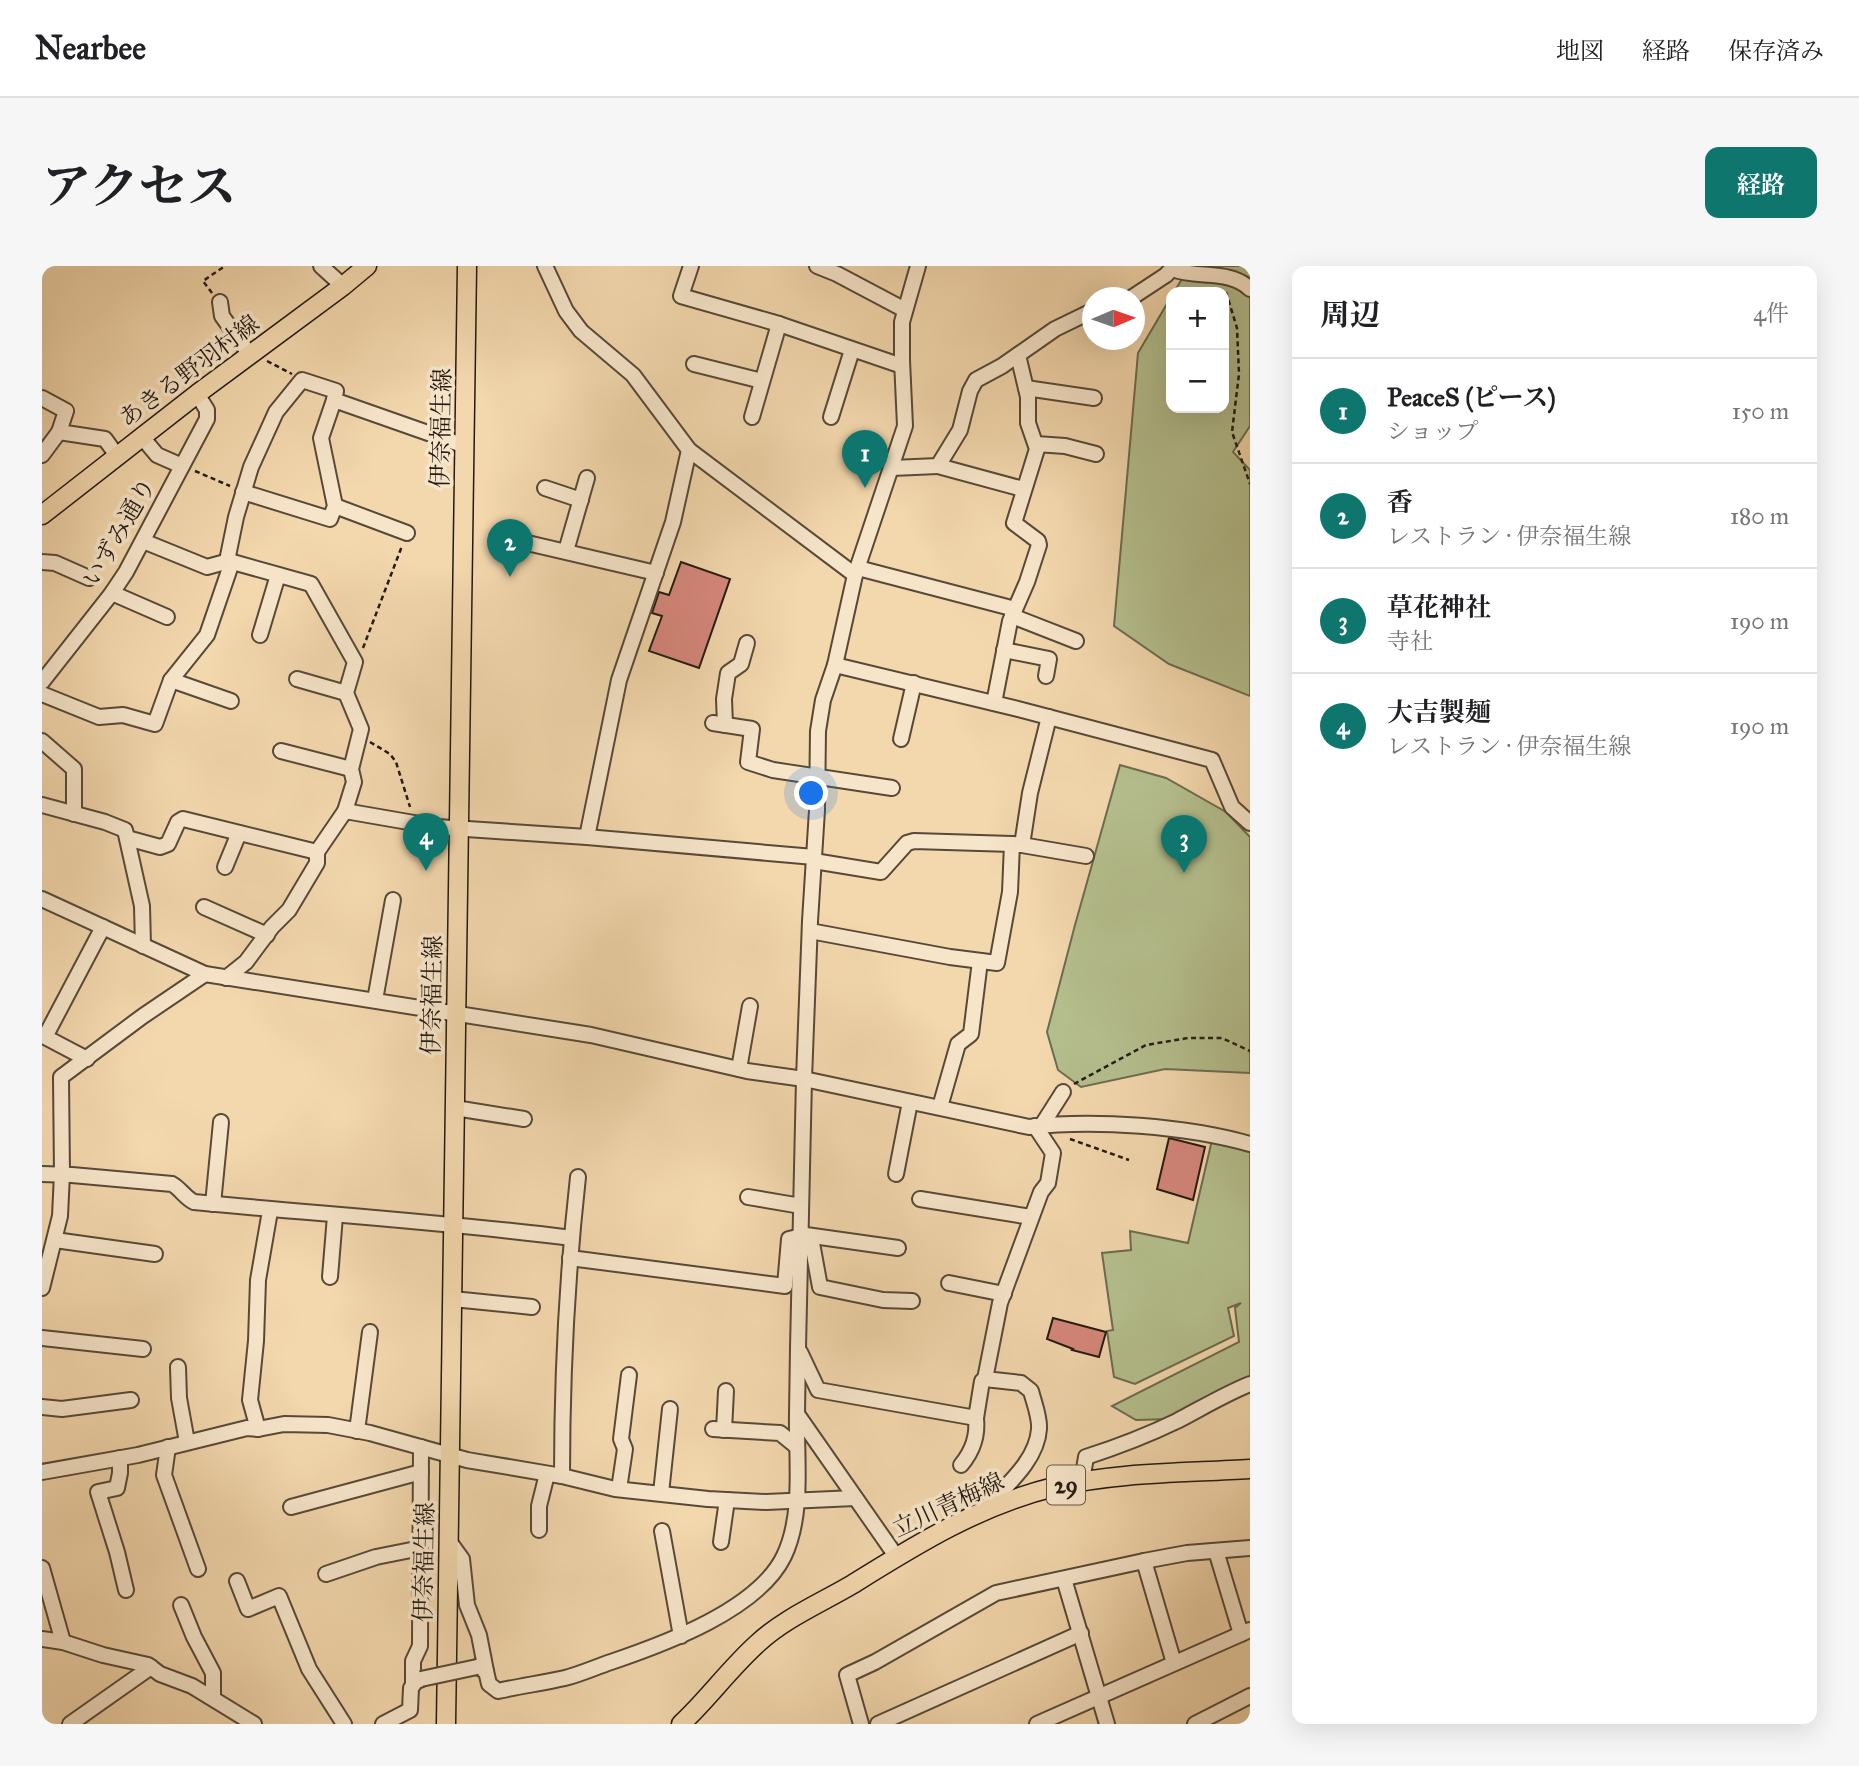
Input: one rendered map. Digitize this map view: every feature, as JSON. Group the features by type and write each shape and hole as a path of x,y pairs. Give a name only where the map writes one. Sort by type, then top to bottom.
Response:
{"main road":[{"name":"あきる野羽村線","path":"42,515 197,394 258,358 367,266"},
{"name":"伊奈福生線","path":"446,1724 467,266"},
{"name":"立川青梅線","path":"681,1724 759,1642 783,1623 936,1532 1052,1487 1082,1481 1250,1469"}],"street":[{"path":"321,266 343,286"},
{"path":"545,266 566,310 581,331 633,375 689,450 856,571 1014,613 1076,641"},
{"path":"691,266 681,296 779,324 902,366"},
{"path":"817,266 905,310"},
{"path":"449,1541 462,1559 466,1597 479,1635 482,1669 489,1684 498,1690 566,1678 681,1636 736,1605 765,1582 783,1557 792,1531 796,1500 804,1079 817,810 818,731 823,700 835,665 856,571 905,426 902,366 905,310 918,266"},
{"path":"1145,288 1173,268 1194,276 1221,275 1245,284 1250,289"},
{"path":"220,302 222,316 258,358"},
{"path":"938,466 960,429 970,391 976,380 1055,329 1082,317"},
{"path":"752,417 779,324"},
{"path":"831,417 852,350"},
{"path":"994,703 1014,613 1038,550 1038,541 1014,523 1036,456 1036,444 1028,424 1026,388 1018,355"},
{"path":"694,364 762,381"},
{"path":"42,694 99,717 123,715 155,724 171,680 207,635 231,562 228,556 243,492 251,467 276,412 300,379 336,391 321,438 335,506 330,519 243,492"},
{"path":"1026,388 1094,398"},
{"name":"いずみ通り","path":"42,682 113,593 143,541 207,419 207,410 197,394"},
{"path":"42,398 66,411 59,432 42,455"},
{"path":"334,400 465,446"},
{"path":"59,432 105,439 118,457"},
{"path":"142,437 157,455 182,466"},
{"path":"1036,444 1065,446 1096,454"},
{"path":"587,837 620,680 673,522 689,450"},
{"path":"892,468 938,466 1023,489"},
{"path":"566,551 587,478"},
{"path":"545,488 581,500"},
{"path":"335,506 407,533"},
{"path":"506,538 656,573"},
{"path":"143,541 207,567 231,562 311,584 355,662 346,693 361,729 351,769 354,782 348,807 317,852 317,863 289,910 246,962 226,978"},
{"path":"42,562 55,563 89,578"},
{"path":"260,635 278,575"},
{"path":"113,593 167,617"},
{"path":"747,643 741,664 728,673 719,724 752,729 748,762 773,770 892,788"},
{"path":"1004,650 1049,659 1046,676"},
{"path":"835,665 1212,760 1232,807 1250,823"},
{"path":"297,679 346,693"},
{"path":"171,680 231,701"},
{"path":"901,739 914,683"},
{"path":"810,931 997,963 1017,845 1049,717"},
{"path":"42,741 74,769 74,814"},
{"path":"281,751 351,769"},
{"path":"42,805 125,830 142,906 143,946"},
{"path":"345,811 458,829 587,837 814,859 881,872 907,843 914,841 1017,845 1086,856"},
{"path":"127,838 160,846 168,844 178,822 183,819 317,852"},
{"path":"225,867 239,833"},
{"path":"42,899 205,974 591,1035 738,1069 804,1079 1029,1127 1116,1125 1171,1130 1245,1142 1250,1130"},
{"path":"376,1000 393,900"},
{"path":"204,907 267,935"},
{"path":"87,1059 45,1037 103,927"},
{"path":"940,1107 958,1044 971,1034 980,961"},
{"path":"42,1288 46,1257 55,1240 60,1216 61,1077 205,974"},
{"path":"738,1069 750,1006"},
{"path":"1038,1126 1063,1092"},
{"path":"896,1174 910,1102"},
{"path":"455,1108 524,1119"},
{"path":"214,1204 221,1122"},
{"path":"961,1465 971,1452 982,1381 985,1380 1004,1294 1031,1217 1041,1192 1048,1183 1053,1153 1038,1126"},
{"path":"42,1174 172,1184 179,1188 188,1200 214,1204 454,1224 572,1238"},
{"path":"539,1530 539,1506 554,1475 578,1177"},
{"path":"748,1197 801,1206"},
{"path":"920,1199 1031,1217"},
{"path":"257,1429 250,1400 258,1280 270,1210"},
{"path":"330,1277 335,1216"},
{"path":"570,1258 785,1286 789,1239 806,1234 898,1248"},
{"path":"800,1236 811,1242 820,1287 883,1300 912,1301"},
{"path":"55,1240 155,1254"},
{"path":"950,1283 1004,1294"},
{"path":"453,1299 532,1307"},
{"path":"357,1431 370,1332"},
{"path":"42,1338 143,1349"},
{"path":"798,1348 818,1390 976,1418"},
{"path":"178,1367 179,1398 187,1442"},
{"path":"619,1489 625,1449 621,1439 629,1375"},
{"path":"983,1512 1037,1446 1039,1426 1031,1391 1021,1383 985,1380"},
{"path":"1082,1481 1086,1457 1140,1437 1250,1384"},
{"path":"726,1391 719,1429 780,1433 796,1446"},
{"path":"42,1407 62,1409 131,1401"},
{"path":"661,1493 670,1409"},
{"path":"797,1414 896,1556"},
{"path":"42,1472 120,1458 247,1428 284,1424 328,1425 450,1456 619,1489 766,1502 855,1498"},
{"path":"168,1447 164,1475 198,1569"},
{"path":"383,1724 410,1710 417,1682 413,1661 420,1646 421,1447"},
{"path":"120,1458 117,1488 99,1492 126,1590"},
{"path":"291,1507 421,1472"},
{"path":"721,1542 727,1500"},
{"path":"662,1531 681,1636"},
{"path":"326,1574 376,1557 421,1548"},
{"path":"861,1724 847,1675 875,1662 996,1593 1144,1561 1250,1548"},
{"path":"1037,1724 1245,1632 1216,1551"},
{"path":"1144,1561 1174,1663"},
{"path":"42,1567 63,1642"},
{"path":"1064,1579 1107,1724"},
{"path":"237,1581 248,1609 279,1596 309,1669 344,1724"},
{"path":"181,1605 194,1637 214,1673 213,1698"},
{"path":"878,1724 1081,1633"},
{"path":"42,1639 63,1642 151,1667 160,1674 192,1686 254,1724"},
{"path":"70,1724 151,1667"},
{"path":"417,1682 482,1669"},
{"path":"1195,1724 1250,1696"}],"path":[{"path":"220,302 203,281 225,266"},
{"path":"1221,275 1237,328 1239,374 1232,432 1250,484"},
{"path":"258,358 300,379"},
{"path":"182,466 243,492"},
{"path":"355,662 359,658 407,533"},
{"path":"359,736 390,754 396,762 415,824"},
{"path":"1063,1092 1146,1045 1188,1038 1222,1038 1250,1051"},
{"path":"1060,1135 1129,1160"}],"green space":[{"path":"1190,266 1250,266 1250,426 1233,452 1250,470 1250,696 1169,664 1114,626 1138,353 1145,350 1145,341 1166,305 1166,413 1229,413 1229,287 1177,287"},
{"path":"1120,765 1166,778 1226,812 1250,837 1250,1073 1165,1069 1081,1087 1058,1070 1047,1032"},
{"path":"1212,1140 1250,1148 1250,1381 1173,1419 1136,1420 1112,1406 1239,1342 1235,1308 1241,1303 1228,1308 1234,1336 1135,1384 1114,1377 1107,1331 1113,1330 1102,1253 1131,1250 1130,1231 1188,1243"}],"building":[{"path":"681,562 730,579 699,668 649,651 662,616 652,613 659,592 669,595"},
{"path":"1169,1138 1205,1147 1193,1200 1157,1189"},
{"path":"1053,1318 1106,1332 1099,1357 1072,1350 1047,1339"}],"place":[{"name":"PeaceS (ピース)","path":"865,488"},
{"name":"香","path":"510,577"},
{"name":"大吉製麺","path":"426,871"},
{"name":"草花神社","path":"1184,873"}]}
